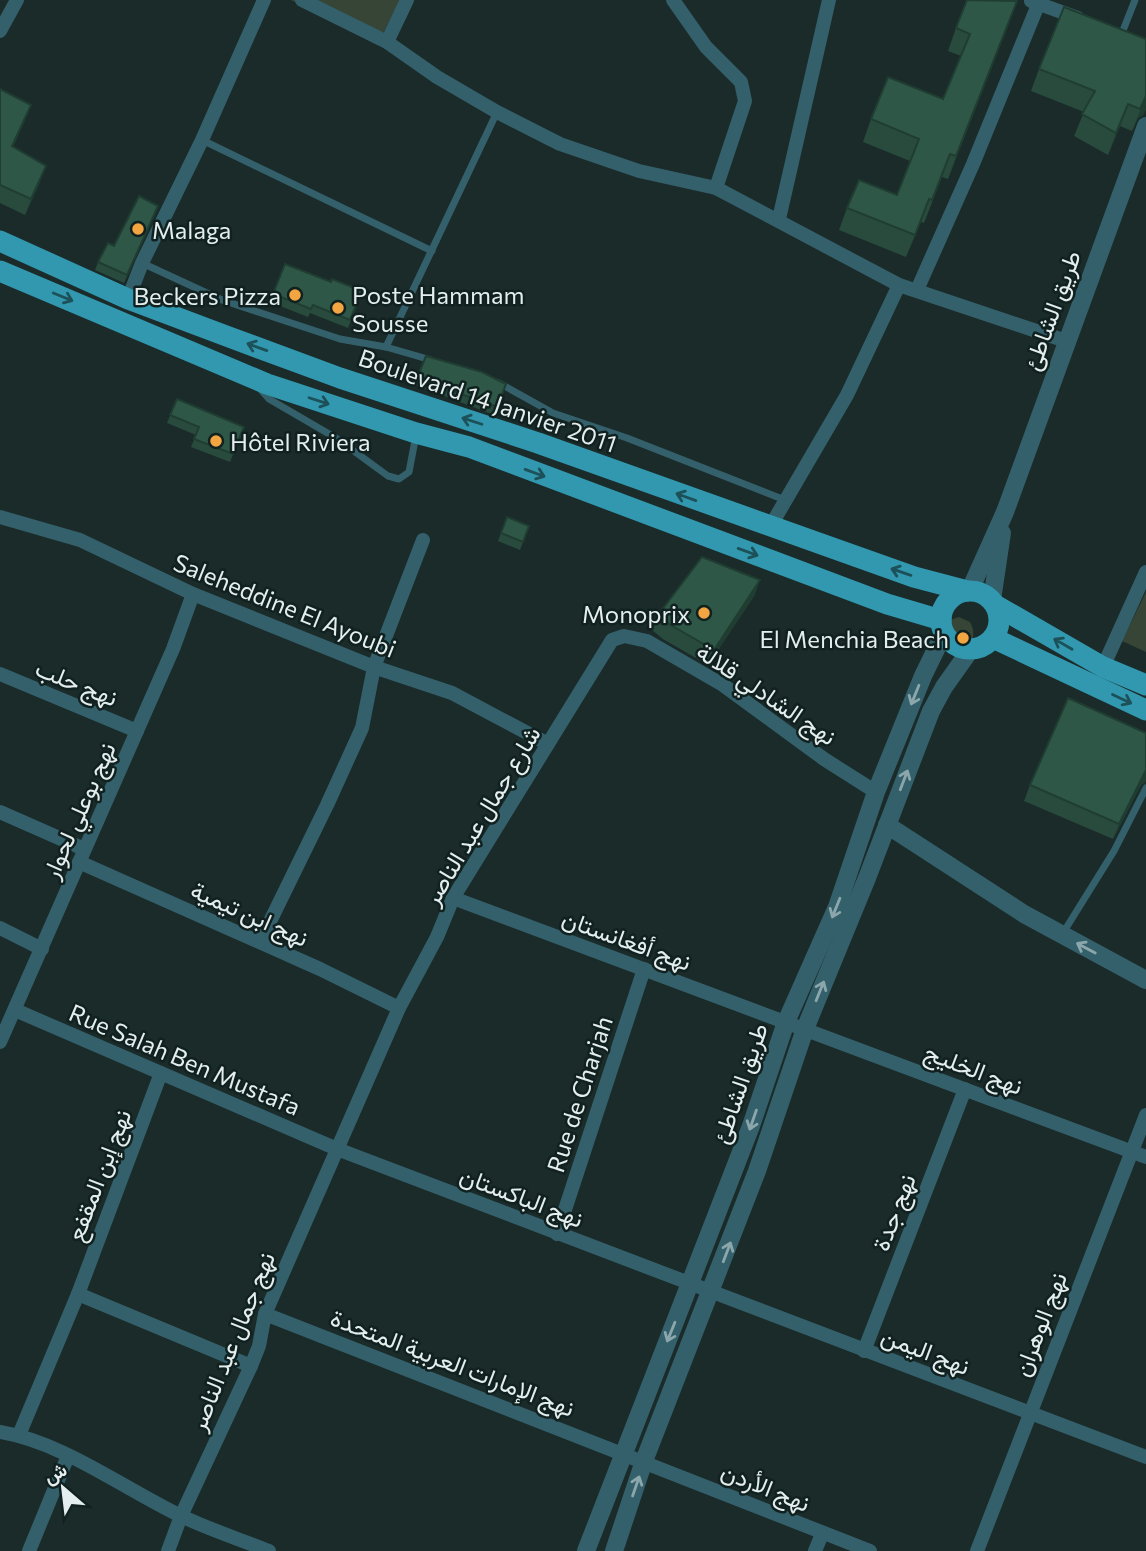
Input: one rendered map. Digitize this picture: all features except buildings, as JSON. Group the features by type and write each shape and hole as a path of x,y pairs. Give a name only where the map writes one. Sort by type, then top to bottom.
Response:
{"main road":[{"name":"Boulevard 14 Janvier 2011","path":"0,241 128,299 340,378 538,443 914,577 968,591"},
{"name":"Boulevard 14 Janvier 2011","path":"0,271 267,384 416,433 469,447 862,594 942,627"},
{"path":"994,603 1000,617 999,628 984,646 960,648 950,642 942,627 945,604 958,593 978,591 1102,667 1146,685"},
{"path":"993,638 1146,710"}],"street":[{"path":"0,31 17,0"},
{"path":"128,299 142,263 202,140 264,0"},
{"path":"302,0 387,42 437,78 497,113 560,144 639,171 716,188 779,219 899,285 1066,341"},
{"path":"387,42 407,0"},
{"path":"673,0 706,47 741,82 745,101 716,188"},
{"path":"779,219 828,0"},
{"path":"917,290 973,164 1036,1 1116,32"},
{"name":"طريق الشاطئ","path":"968,591 1005,512 1146,126"},
{"path":"771,527 847,395 899,285"},
{"name":"طريق الشاطئ","path":"994,603 1005,512"},
{"name":"Saleheddine El Ayoubi","path":"0,517 80,540 193,594 374,667 452,693 548,744"},
{"path":"260,942 362,727 374,667 423,540"},
{"path":"1102,667 1146,572"},
{"name":"نهج بوعلي لحوار","path":"0,1042 173,649 193,594"},
{"name":"طريق الشاطئ","path":"586,1551 751,1126 786,1022 837,906 876,792 942,627"},
{"name":"نهج الشادلي قلالة","path":"630,637 647,642 723,685 824,759 876,792"},
{"name":"شارع جمال عبد الناصر","path":"337,1149 453,898 607,646 617,638 630,637"},
{"name":"طريق الشاطئ","path":"614,1551 644,1461 712,1293 757,1171 805,1029 931,711 971,649"},
{"name":"نهج حلب","path":"0,674 137,731"},
{"name":"نهج ابن تيمية","path":"0,812 82,855 400,1009"},
{"path":"887,825 974,883 1146,980"},
{"name":"نهج أفغانستان","path":"453,898 786,1022"},
{"path":"0,928 43,949"},
{"name":"Rue de Charjah","path":"556,1234 644,969"},
{"name":"Rue Salah Ben Mustafa","path":"15,1010 337,1149"},
{"name":"نهج الخليج","path":"786,1022 1146,1157"},
{"name":"نهج إبن المقفع","path":"19,1435 78,1294 161,1073"},
{"name":"نهج جدة","path":"864,1351 965,1089"},
{"name":"نهج الوهران","path":"977,1551 1146,1115"},
{"name":"نهج الباكستان","path":"337,1149 690,1285"},
{"name":"نهج جمال عبد الناصر","path":"168,1551 181,1516 251,1366 265,1314 337,1149"},
{"name":"نهج اليمن","path":"690,1285 1146,1457"},
{"path":"78,1294 251,1366"},
{"name":"نهج الإمارات العربية المتحدة","path":"265,1314 644,1461"},
{"path":"0,1432 19,1435 68,1456 181,1516 269,1551"},
{"path":"29,1551 68,1456"},
{"name":"نهج الأردن","path":"644,1461 870,1551"},
{"path":"815,1551 822,1534"}],"lane":[{"path":"1116,32 1135,0"},
{"path":"386,346 497,113"},
{"path":"202,140 432,251"},
{"path":"142,263 222,300 340,339 386,346 435,361"},
{"path":"496,382 553,413 627,438 786,500"},
{"path":"267,384 261,390 269,399 336,438 388,476 399,478 409,472 416,433"},
{"path":"1062,935 1114,851 1146,788"}],"green space":[{"path":"291,0 400,0 377,45"},
{"path":"1146,592 1146,652 1122,641"},
{"path":"959,617 970,622 973,635 968,645 958,649 945,645 947,621"}],"place":[{"name":"Malaga","path":"138,229"},
{"name":"Beckers Pizza","path":"295,295"},
{"name":"Poste Hammam Sousse","path":"338,308"},
{"name":"Hôtel Riviera","path":"216,441"},
{"name":"Monoprix","path":"704,613"},
{"name":"El Menchia Beach","path":"963,638"}]}
